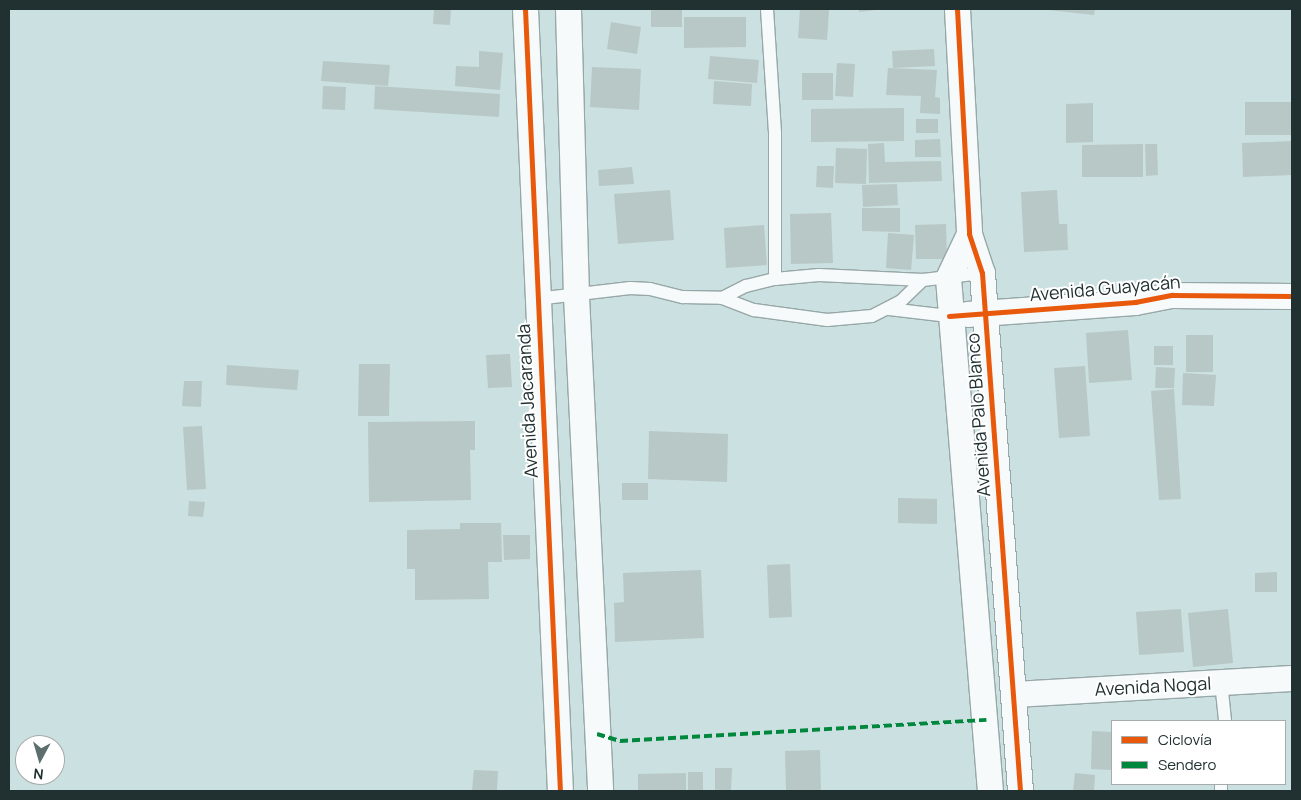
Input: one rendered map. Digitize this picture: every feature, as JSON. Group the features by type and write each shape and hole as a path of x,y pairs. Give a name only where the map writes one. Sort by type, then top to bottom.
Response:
{"street":[{"name":"Avenida Jacaranda","path":"524,9 560,791"},
{"path":"568,9 576,296 600,791"},
{"name":"Avenida Palo Blanco","path":"956,9 969,234 982,274 1020,791"},
{"name":"Avenida Palo Blanco","path":"969,234 948,278 949,316 990,791"},
{"name":"Avenida Guayacán","path":"949,316 1188,294 1292,296"},
{"name":"Avenida Nogal","path":"1014,694 1292,678"},
{"path":"556,736 597,734"}],"lane":[{"path":"767,9 775,133 775,280"},
{"path":"722,298 746,286 775,280 819,276 923,280 982,274"},
{"path":"536,298 576,296 630,288 650,289 683,297 722,298 754,310 827,320 872,316 900,302 923,280"},
{"path":"886,309 949,316"},
{"path":"1221,682 1225,720"}],"building":[{"path":"434,9 451,9 450,25 433,24"},
{"path":"651,9 682,9 682,27 651,27"},
{"path":"800,9 829,10 827,40 798,38"},
{"path":"859,9 876,9 876,10 859,12"},
{"path":"1039,9 1095,9 1094,15"},
{"path":"684,17 746,17 746,47 684,48"},
{"path":"611,22 641,27 637,54 607,49"},
{"path":"934,49 935,66 893,68 892,51"},
{"path":"479,51 503,53 500,90 455,86 456,66 479,67"},
{"path":"710,56 759,60 757,83 708,79"},
{"path":"323,61 390,65 388,86 321,81"},
{"path":"837,63 855,64 853,97 835,96"},
{"path":"592,67 641,69 639,110 590,107"},
{"path":"888,68 937,70 935,97 940,98 940,114 920,113 921,96 886,95"},
{"path":"802,73 833,73 833,100 802,100"},
{"path":"714,81 752,84 751,106 713,104"},
{"path":"323,86 346,87 345,110 322,109"},
{"path":"375,86 500,94 499,117 374,109"},
{"path":"1245,102 1292,102 1292,135 1245,135"},
{"path":"1093,103 1093,142 1066,143 1066,104"},
{"path":"904,108 904,141 811,142 811,109"},
{"path":"916,119 938,119 938,133 916,133"},
{"path":"940,139 941,157 915,157 915,140"},
{"path":"1292,141 1292,175 1243,177 1242,143"},
{"path":"884,143 885,162 941,161 942,181 869,183 868,144"},
{"path":"1143,144 1143,177 1082,177 1082,145"},
{"path":"1145,144 1157,144 1158,175 1146,176"},
{"path":"836,148 867,149 866,184 835,183"},
{"path":"817,166 834,166 833,188 816,187"},
{"path":"632,167 634,184 599,186 598,170"},
{"path":"897,184 898,205 863,207 862,185"},
{"path":"670,190 674,240 618,244 614,194"},
{"path":"1057,190 1059,224 1067,224 1068,250 1024,252 1021,192"},
{"path":"862,208 900,208 900,232 862,231"},
{"path":"831,213 833,263 791,264 790,214"},
{"path":"946,224 947,259 916,259 915,225"},
{"path":"764,225 767,265 726,268 724,228"},
{"path":"888,233 914,235 911,270 886,268"},
{"path":"1128,330 1132,380 1089,383 1086,333"},
{"path":"1186,335 1213,335 1213,372 1186,372"},
{"path":"1154,346 1173,346 1173,365 1154,365"},
{"path":"510,354 512,387 488,388 486,355"},
{"path":"359,364 390,364 389,416 358,416"},
{"path":"227,365 299,370 297,390 226,385"},
{"path":"1085,366 1090,436 1059,438 1054,368"},
{"path":"1156,367 1175,368 1174,388 1155,388"},
{"path":"1183,373 1216,375 1214,406 1182,405"},
{"path":"184,381 202,381 201,407 182,406"},
{"path":"1174,389 1181,499 1159,500 1151,391"},
{"path":"475,421 475,450 470,450 471,500 369,502 368,422"},
{"path":"202,426 206,489 187,490 183,427"},
{"path":"649,431 728,434 727,482 648,479"},
{"path":"622,483 648,483 648,500 622,500"},
{"path":"898,498 937,499 937,524 898,523"},
{"path":"189,501 205,502 203,517 188,516"},
{"path":"460,523 501,523 502,562 488,562 489,599 415,600 415,569 407,569 407,530 460,529"},
{"path":"503,535 530,535 530,559 504,560"},
{"path":"790,564 792,617 769,618 767,565"},
{"path":"701,570 704,638 615,642 614,603 624,602 623,573"},
{"path":"1277,572 1277,592 1255,592 1255,573"},
{"path":"1181,609 1184,652 1139,655 1136,612"},
{"path":"1228,609 1233,663 1193,667 1188,613"},
{"path":"1092,731 1111,732 1111,770 1091,769"},
{"path":"820,750 821,791 786,791 785,751"},
{"path":"715,768 732,768 731,791 715,791"},
{"path":"474,770 498,771 497,791 472,791"},
{"path":"688,772 703,772 703,791 688,791"},
{"path":"686,773 686,791 638,791 638,774"},
{"path":"1075,773 1095,775 1094,791 1073,791"}],"marked path":[{"path":"597,734 620,741 986,720"}],"cycle path":[{"path":"525,9 560,791"},
{"path":"957,9 969,234 982,273 1020,791"},
{"path":"949,316 1135,302 1172,295 1292,296"}]}
